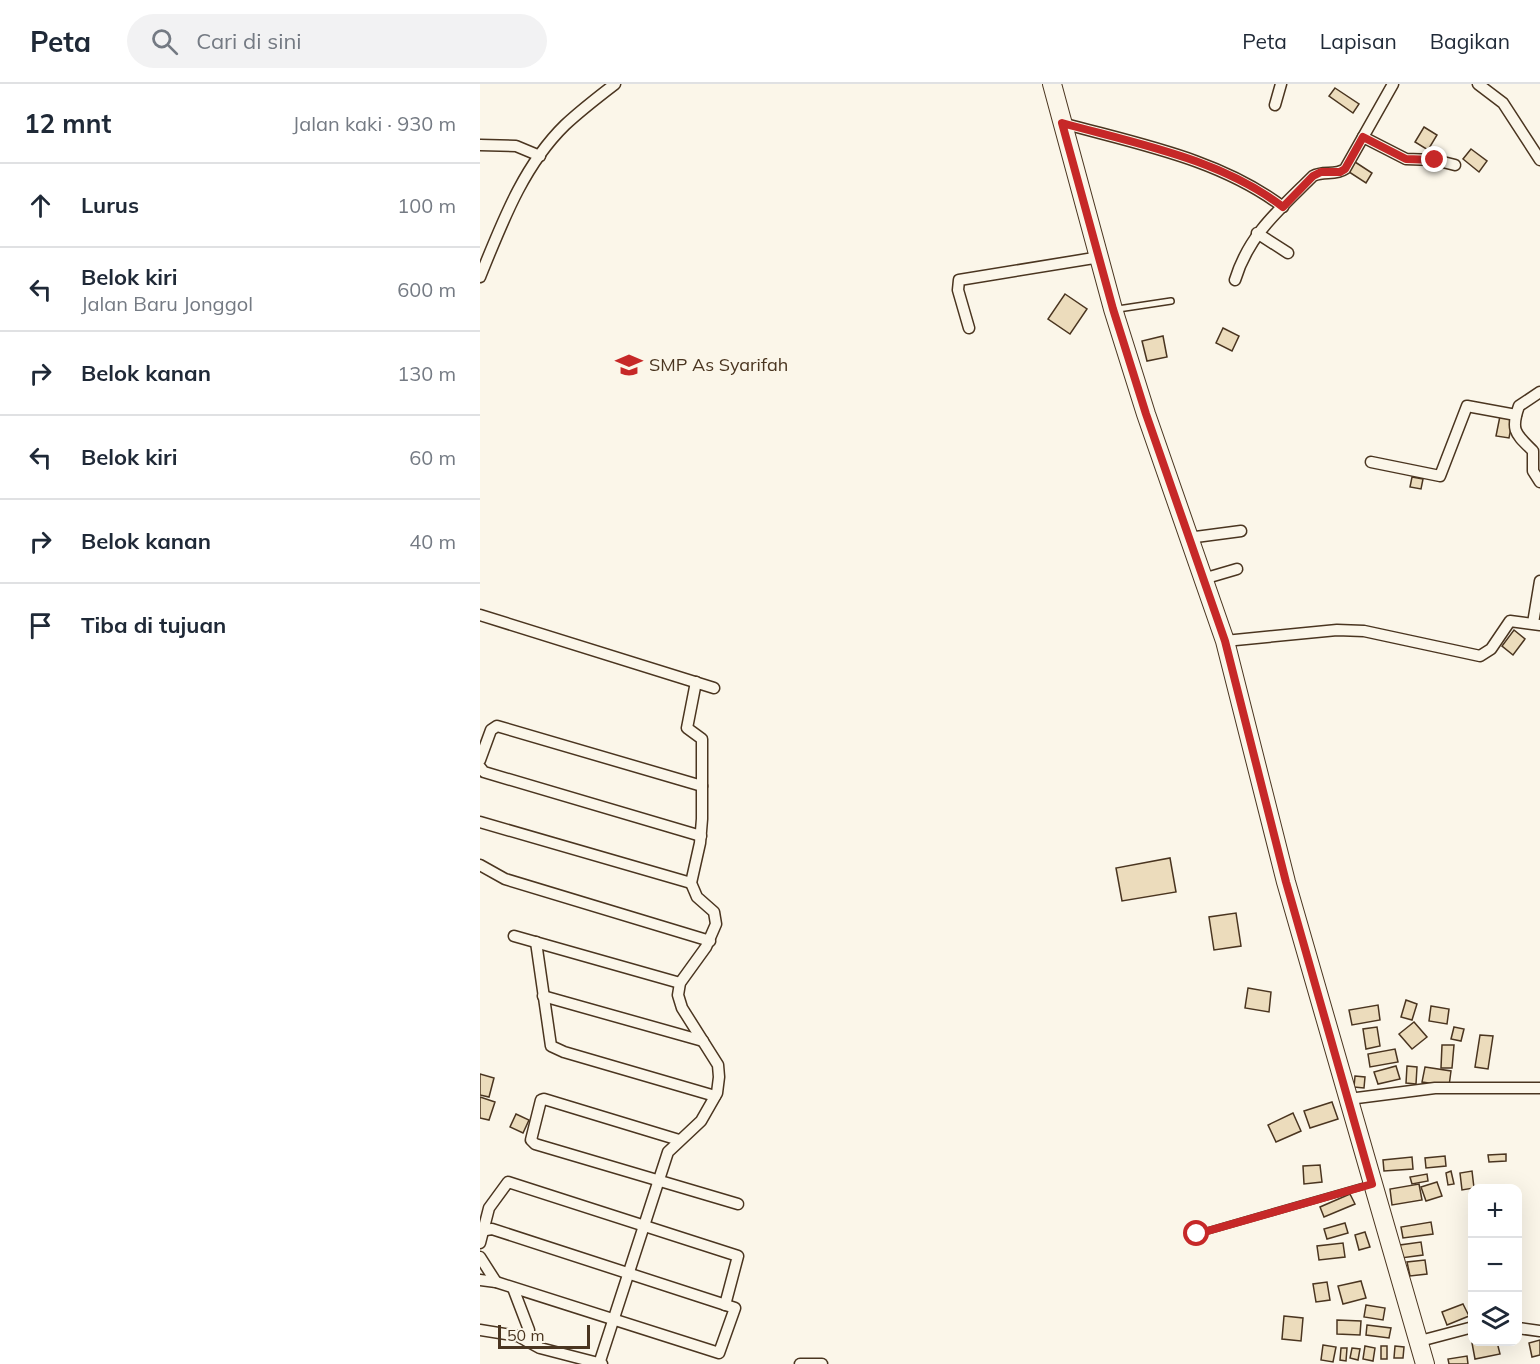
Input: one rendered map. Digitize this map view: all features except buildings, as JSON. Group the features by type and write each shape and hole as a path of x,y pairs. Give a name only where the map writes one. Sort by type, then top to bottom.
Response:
{"main road":[{"path":"1052,84 1113,309 1188,538 1225,641 1280,862 1425,1364"}],"street":[{"path":"480,277 512,200 540,156 564,126 615,84"},
{"path":"1275,105 1281,84"},
{"path":"1235,280 1241,259 1257,233 1313,176 1321,172 1340,172 1345,169 1393,84"},
{"path":"1478,84 1503,103 1540,160"},
{"path":"1062,123 1174,155 1244,180 1283,207"},
{"path":"1363,137 1406,159 1435,160 1455,165"},
{"path":"480,145 516,146 540,156"},
{"path":"1257,233 1288,253"},
{"path":"969,328 957,286 959,280 1100,257"},
{"path":"1540,392 1519,406 1516,415 1516,434 1533,451 1533,471 1540,482"},
{"path":"1371,462 1440,476 1467,405 1516,415"},
{"path":"1188,538 1241,531"},
{"path":"1203,579 1237,569"},
{"path":"1225,641 1337,630 1364,631 1480,656 1491,649 1510,621 1537,624 1540,581"},
{"path":"480,615 714,688"},
{"path":"480,1330 518,1336 540,1348 600,1364 642,1227 668,1152 701,1121 715,1096 719,1071 678,1000 680,983 710,941 716,917 697,897 691,883 701,836 702,739 687,728 696,682"},
{"path":"480,760 491,730 497,726 702,786"},
{"path":"480,767 484,772 701,836"},
{"path":"480,822 691,883"},
{"path":"480,865 505,879 710,941"},
{"path":"514,936 680,983"},
{"path":"536,942 549,1042 554,1048 715,1096"},
{"path":"543,996 703,1041"},
{"path":"1349,1099 1435,1088 1540,1088"},
{"path":"679,1140 551,1099 541,1100 531,1140 535,1144 657,1182 738,1204"},
{"path":"480,1243 481,1231 489,1208 508,1182 738,1256 725,1305"},
{"path":"480,1280 496,1282 614,1318 719,1353 735,1308 492,1229 481,1231"},
{"path":"480,1257 496,1282"},
{"path":"513,1288 529,1330 527,1341"},
{"path":"1420,1341 1468,1328"},
{"path":"1522,1329 1540,1331"},
{"path":"800,1364 822,1364"}],"lane":[{"path":"1113,309 1171,301"},
{"path":"1197,1234 1372,1184"}],"place":[{"name":"SMP As Syarifah","path":"629,365"}],"route":[{"path":"1197,1234 1372,1184 1286,882 1225,641 1146,414 1113,309 1062,123 1174,155 1244,180 1283,207 1317,173 1335,173 1345,169 1363,137 1406,159 1435,160"}]}
